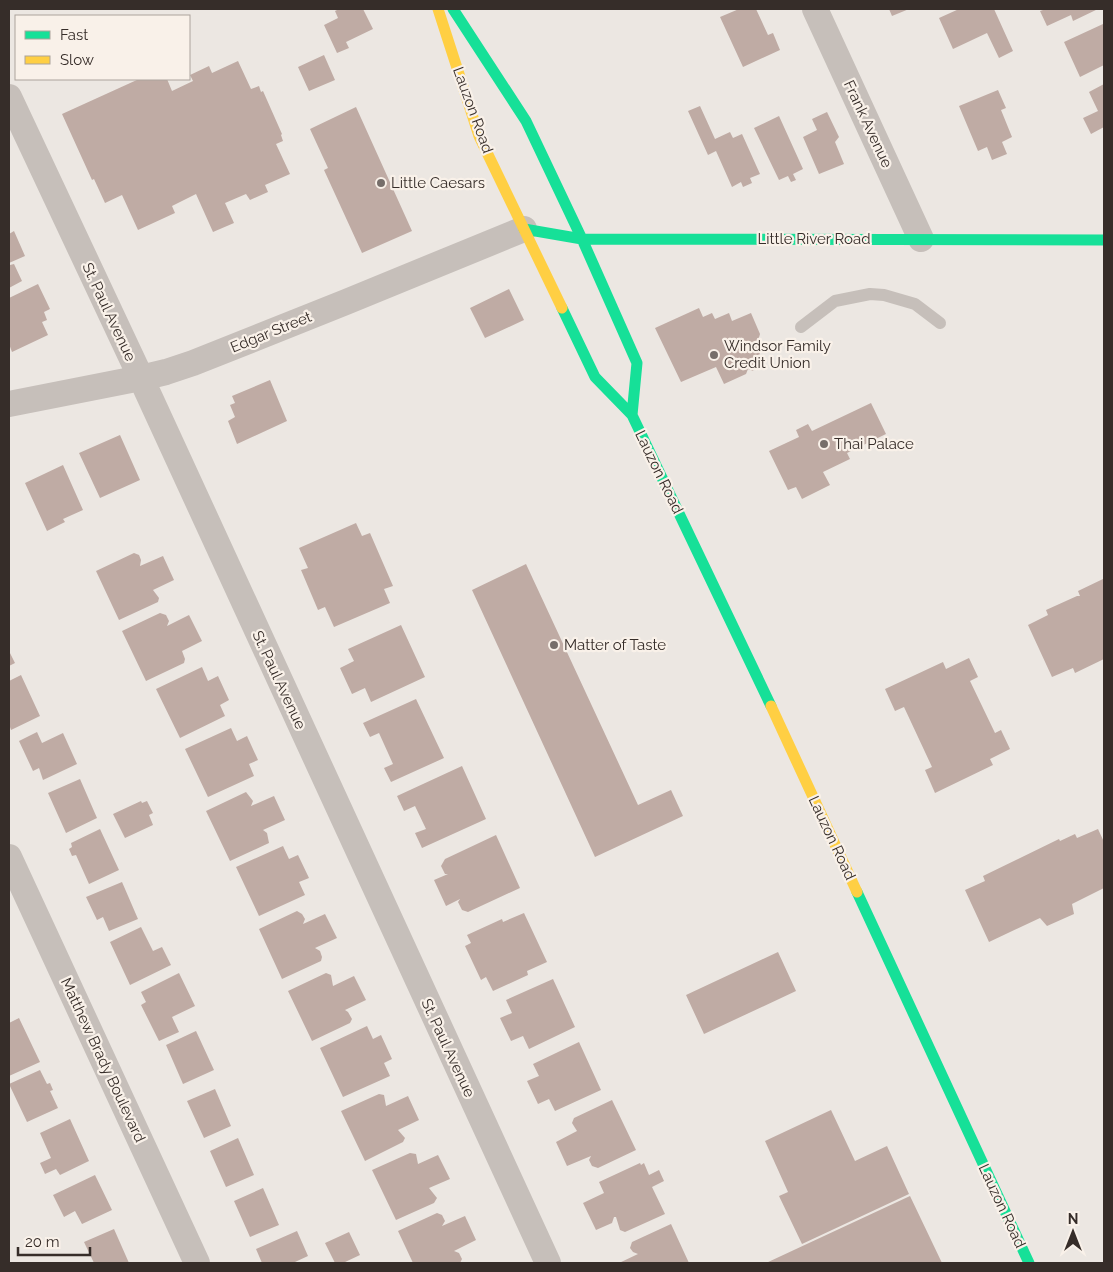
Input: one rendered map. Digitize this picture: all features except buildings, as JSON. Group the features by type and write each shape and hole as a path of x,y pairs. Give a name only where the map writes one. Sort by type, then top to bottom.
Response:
{"main road":[{"name":"Lauzon Road","path":"438,9 479,136 595,377 632,415 766,694 1028,1263"},
{"name":"Lauzon Road","path":"453,9 526,121 582,239 637,363 632,415"},
{"name":"Little River Road","path":"524,229 582,239 1104,240"}],"street":[{"name":"Frank Avenue","path":"815,9 921,239"},
{"name":"St. Paul Avenue","path":"9,97 548,1263"},
{"name":"Edgar Street","path":"9,404 140,378 193,363 524,229"},
{"name":"Matthew Brady Boulevard","path":"9,857 197,1263"}],"lane":[{"path":"801,327 834,302 870,294 884,295 915,304 940,323"}],"traffic: fast":[{"path":"453,9 526,121 582,239 637,363 632,415"},
{"path":"524,229 582,239 1104,240"},
{"path":"562,308 595,377 632,415 771,706"},
{"path":"857,892 1029,1263"}],"traffic: slow":[{"path":"438,9 479,136 562,308"},
{"path":"771,706 857,892"}],"place":[{"name":"Little Caesars","path":"381,183"},
{"name":"Windsor Family Credit Union","path":"714,355"},
{"name":"Thai Palace","path":"824,444"},
{"name":"Matter of Taste","path":"554,645"}]}
